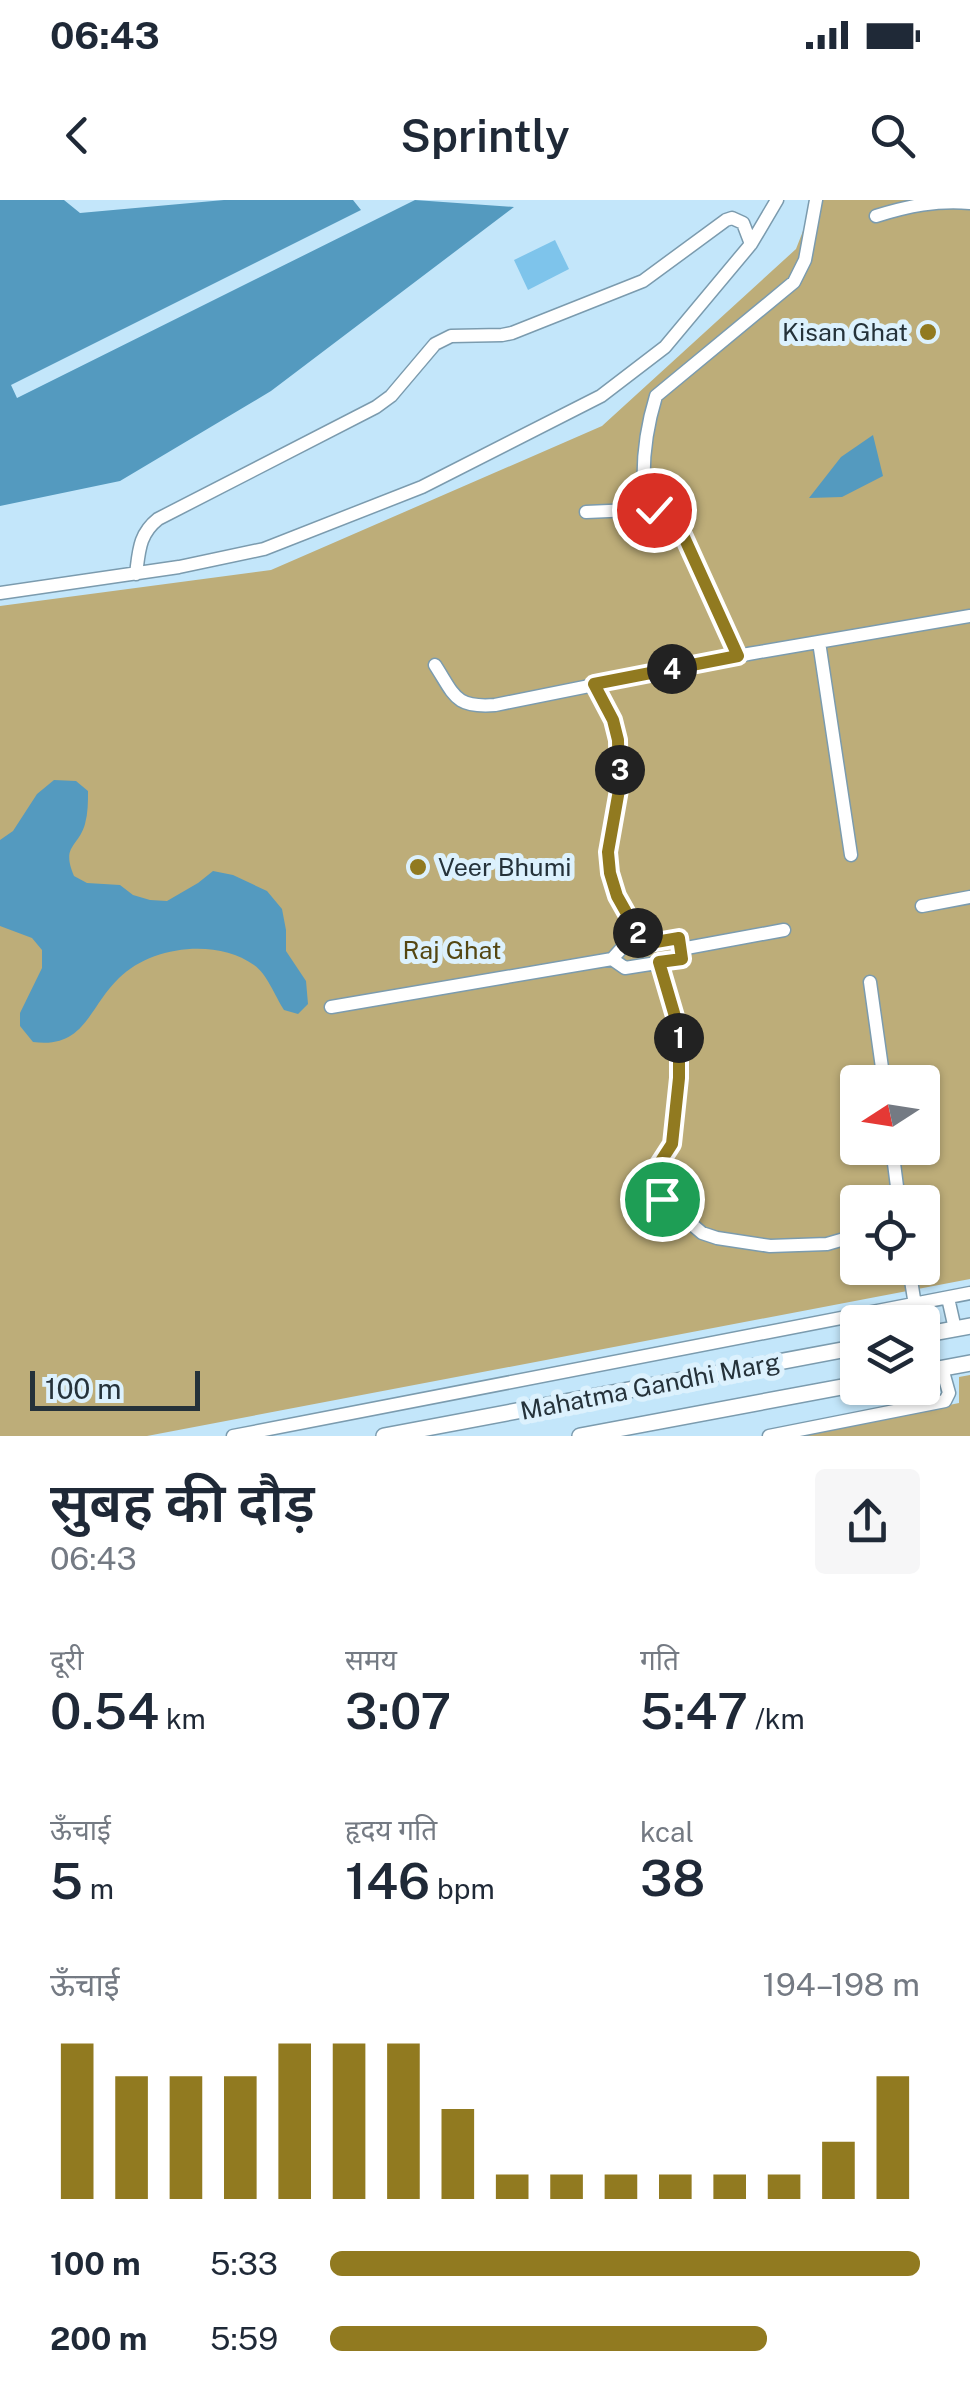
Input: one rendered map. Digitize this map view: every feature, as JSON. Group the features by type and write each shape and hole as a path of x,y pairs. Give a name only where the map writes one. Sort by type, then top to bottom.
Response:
{"main road":[{"name":"Mahatma Gandhi Marg","path":"384,1436 840,1350"},
{"path":"942,1368 970,1363"},
{"name":"Mahatma Gandhi Marg","path":"580,1436 840,1387"}],"street":[{"path":"0,593 247,553 422,487 601,396 666,347 751,244 777,200"},
{"path":"738,656 679,526 668,510 654,510 645,503 642,457 656,396 794,282 804,260 816,200"},
{"path":"876,216 929,203 970,204"},
{"path":"136,574 140,539 152,524 376,406 391,396 443,339 512,333 642,281 732,218 743,223 751,244"},
{"path":"586,512 632,510 645,503"},
{"path":"435,665 454,695 471,707 495,705 738,656 970,616"},
{"path":"819,642 851,847"},
{"path":"594,684 613,720 618,740 619,790 608,852 610,873 617,896 644,944"},
{"path":"922,906 970,898"},
{"path":"680,948 784,930"},
{"path":"331,1007 612,959 622,948 679,938 682,959 625,968 612,959"},
{"path":"659,962 679,1030 679,1078 672,1144 650,1178 654,1189 702,1232 732,1241 770,1246 840,1240"},
{"path":"871,989 882,1065"},
{"path":"912,1285 915,1304"},
{"path":"233,1436 970,1293"},
{"path":"948,1298 962,1328"},
{"path":"769,1436 944,1401 949,1393 942,1368"}],"green space":[{"name":"Raj Ghat","path":"815,200 970,200 970,1279 940,1285 940,1185 840,1185 840,1285 939,1285 147,1436 0,1436 0,606 271,570 602,426 796,249"},
{"path":"970,1375 970,1436 798,1436 959,1403 959,1377"}],"water":[{"path":"0,200 64,200 80,213 224,200 353,200 361,210 11,385 17,398 415,200 514,207 271,391 120,481 0,506"},
{"path":"873,435 883,476 842,497 809,498 841,457"},
{"path":"54,780 76,781 88,791 85,824 69,858 74,876 87,883 120,885 133,895 150,900 167,901 213,871 233,875 267,891 282,909 286,951 306,981 308,1004 298,1014 284,1010 263,974 239,956 185,949 132,967 75,1033 50,1042 33,1042 20,1026 20,1013 42,968 42,950 32,938 0,926 0,840 13,831 37,794"}],"building":[{"path":"555,240 569,269 528,290 514,260"}],"place":[{"name":"Kisan Ghat","path":"928,332"},
{"name":"Veer Bhumi","path":"418,867"}],"route":[{"path":"654,510 668,510 679,526 738,656 594,684 613,720 618,740 619,790 608,852 617,896 644,944 679,938 682,959 659,962 679,1030 672,1144 650,1178 662,1199"}]}
